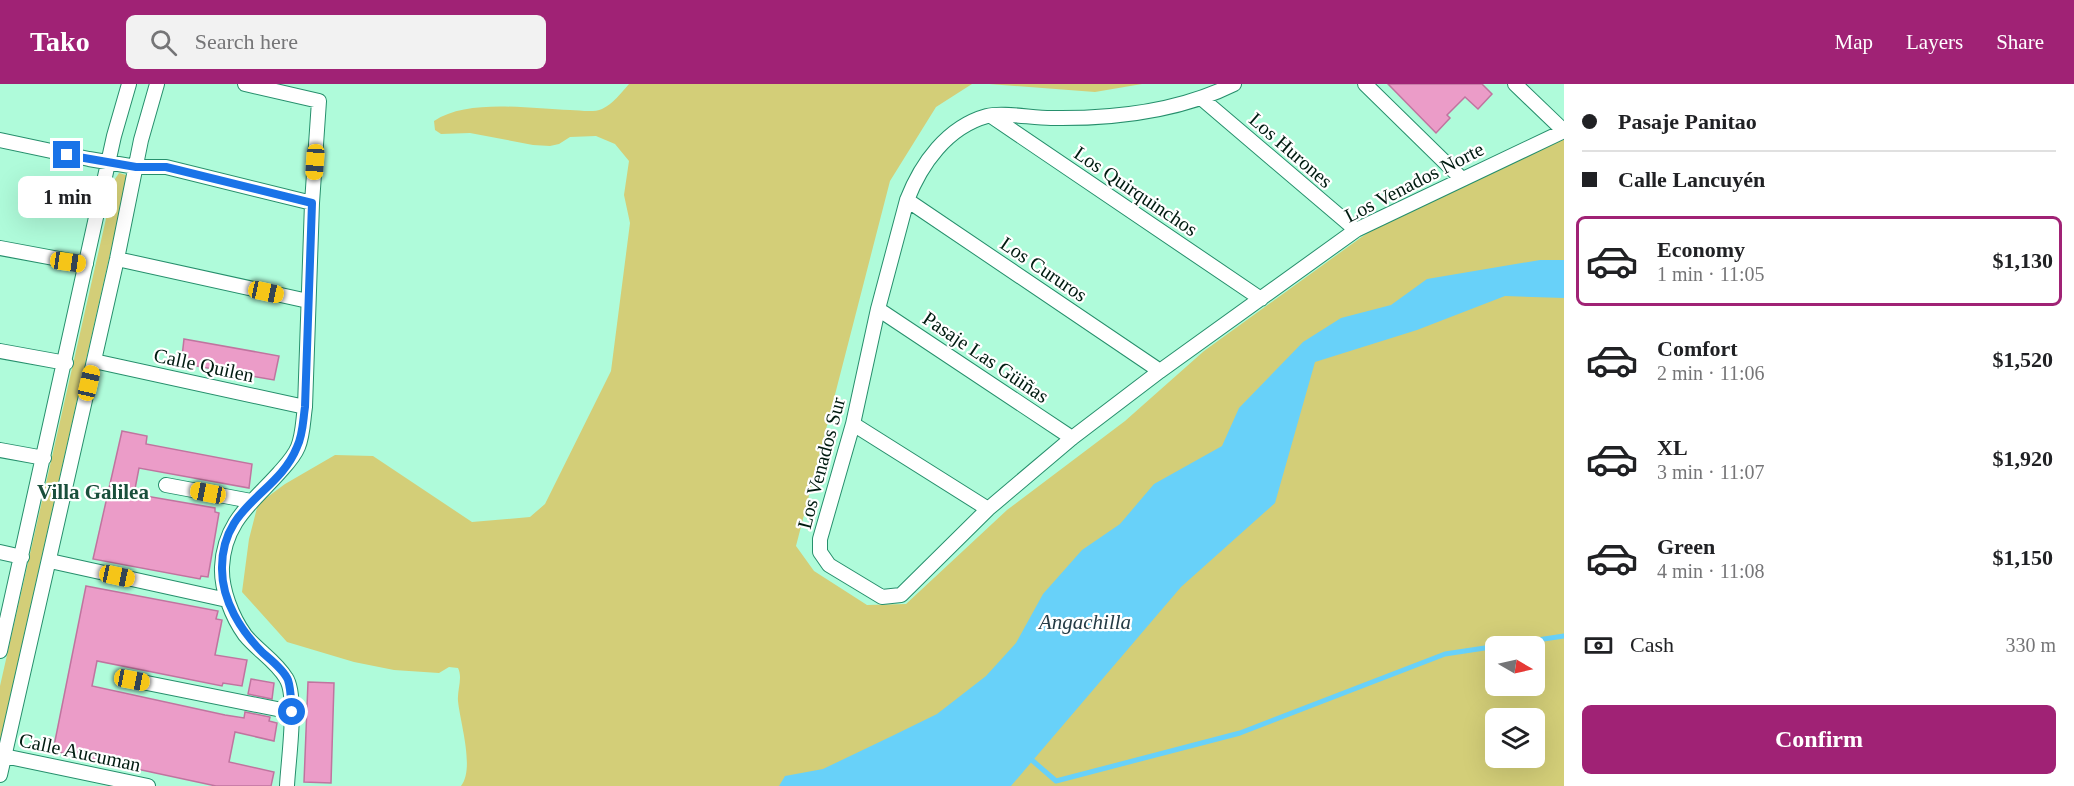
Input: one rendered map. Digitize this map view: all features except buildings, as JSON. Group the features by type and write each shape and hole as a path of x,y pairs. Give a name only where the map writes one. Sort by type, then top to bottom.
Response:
{"street":[{"path":"0,651 109,162 129,84"},
{"path":"0,775 50,561 141,140 157,84"},
{"path":"245,84 319,101 312,203 305,407 297,448 289,462 251,501 232,526 224,547 222,570 227,600 245,634 287,679 292,712 287,786"},
{"name":"Los Venados Sur","path":"1234,84 1201,98 1146,111 1102,117 1056,118 989,115 960,129 934,152 914,183 907,200 878,309 854,424 820,539 820,552 830,565 882,597 896,597 905,592 988,509 1072,438 1160,371 1288,281"},
{"path":"1365,84 1461,178"},
{"path":"1515,84 1564,131"},
{"name":"Los Hurones","path":"1201,98 1356,230"},
{"name":"Los Quirquinchos","path":"989,115 1261,299"},
{"name":"Los Venados Norte","path":"1288,281 1356,230 1461,178 1564,131"},
{"path":"0,140 136,167 166,167 312,203"},
{"name":"Los Cururos","path":"907,200 1160,371"},
{"path":"0,248 86,264"},
{"path":"117,259 308,301"},
{"name":"Pasaje Las Güiñas","path":"878,309 1072,438"},
{"path":"0,351 66,363"},
{"name":"Calle Quilen","path":"94,361 305,407"},
{"path":"854,424 988,509"},
{"path":"0,450 44,458"},
{"path":"166,485 251,501"},
{"path":"0,552 22,557"},
{"path":"50,561 227,600"},
{"path":"132,680 292,712"},
{"name":"Calle Aucuman","path":"4,756 148,786"}],"shaded area":[{"path":"629,84 972,84 936,107 890,181 796,546 814,571 867,605 906,604 1007,510 1125,421 1204,351 1363,236 1384,223 1564,133 1564,786 461,786 465,778 467,757 458,701 460,676 458,668 449,667 439,673 394,670 354,662 287,642 242,592 249,539 258,504 285,484 335,455 373,456 472,522 530,517 545,504 611,371 630,223 624,195 629,161 615,144 596,136 570,137 559,144 550,146 533,145 470,133 441,134 435,130 434,121 464,109 482,107 598,110 617,98"},
{"path":"989,84 1142,84 1095,92"},
{"path":"119,173 126,175 126,183 0,741 0,686 115,179"}],"water":[{"name":"Angachilla","path":"1540,260 1564,260 1564,298 1505,296 1417,330 1315,362 1275,503 1181,587 1011,786 779,786 785,776 823,769 937,714 986,676 1016,643 1043,594 1082,550 1120,524 1154,484 1222,446 1239,408 1303,342 1341,318 1391,305 1427,279"}],"waterway":[{"path":"1033,761 1056,781 1240,733 1445,654 1564,636"}],"district":[{"name":"Villa Galilea","path":"93,492"}],"route":[{"path":"67,155 136,167 166,167 312,203 305,407 302,431 297,448 289,462 251,501 232,526 224,547 222,570 227,600 245,634 287,679 292,712"}]}
